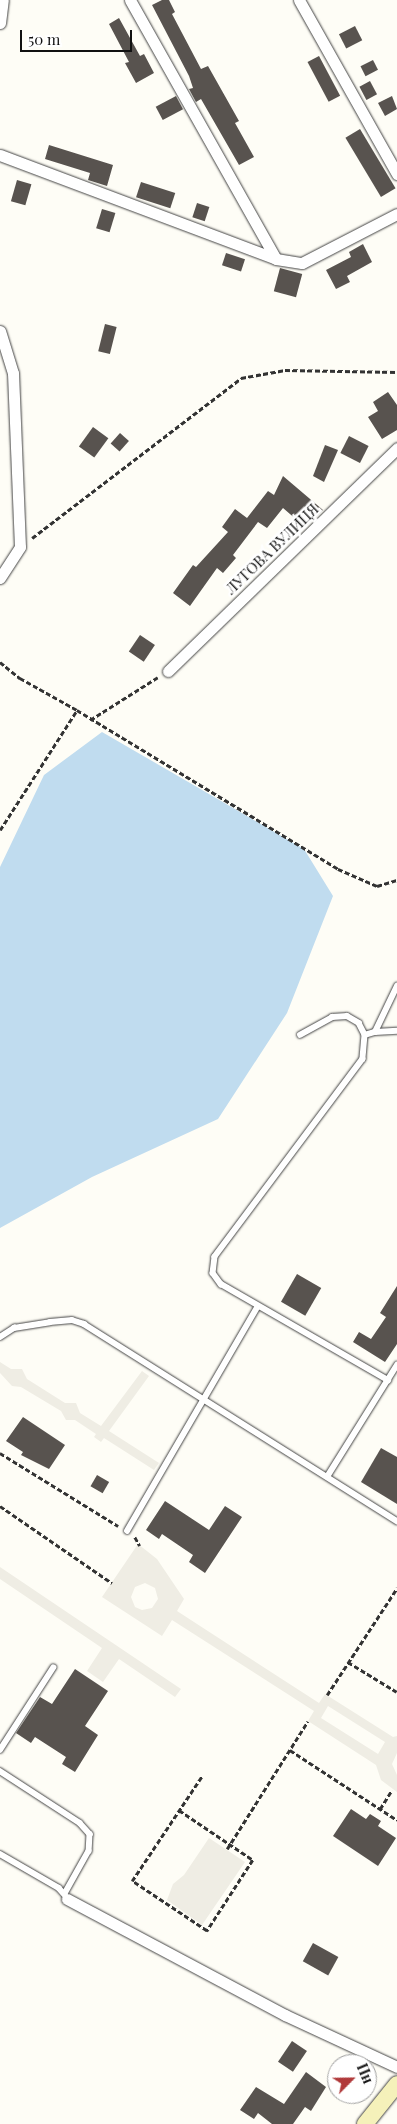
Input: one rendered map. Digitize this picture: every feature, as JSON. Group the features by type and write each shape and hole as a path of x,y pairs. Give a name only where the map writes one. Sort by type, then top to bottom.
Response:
{"street":[{"path":"0,23 3,0"},
{"path":"130,0 276,259"},
{"path":"299,0 397,174"},
{"path":"0,155 276,259 302,262 397,214"},
{"path":"0,332 13,373 20,547 0,578"},
{"name":"ЛУГОВА ВУЛИЦЯ","path":"168,671 397,448"},
{"path":"66,1897 285,2015 397,2067"},
{"path":"365,2124 397,2084"}],"lane":[{"path":"375,1032 397,986"},
{"path":"300,1035 339,1015 353,1019 365,1035 362,1059 213,1259 212,1269 217,1281 388,1380"},
{"path":"365,1035 375,1032 397,1031"},
{"path":"127,1531 258,1306"},
{"path":"0,1337 14,1328 72,1320 84,1324 397,1521"},
{"path":"327,1478 397,1365"},
{"path":"0,1750 53,1668"},
{"path":"0,1770 80,1823 90,1834 89,1851 66,1897 0,1854"}],"path":[{"path":"20,547 241,378 285,370 397,372"},
{"path":"0,662 20,678 77,710 90,720 365,883 377,886 397,880"},
{"path":"90,720 168,671"},
{"path":"0,830 77,710"},
{"path":"0,1453 127,1531 140,1546"},
{"path":"0,1506 112,1583"},
{"path":"327,1695 397,1588"},
{"path":"348,1662 397,1692"},
{"path":"227,1850 308,1721"},
{"path":"290,1750 397,1820"},
{"path":"179,1810 254,1860 206,1931 132,1881 179,1810 202,1776"},
{"path":"380,1809 392,1790"}],"shaded area":[{"path":"0,1362 11,1369 22,1369 27,1379 65,1403 76,1403 80,1413 101,1426 142,1371 149,1376 109,1431 159,1463 154,1470 104,1438 101,1442 94,1437 96,1434 75,1420 66,1420 61,1411 21,1387 12,1386 0,1373"},
{"path":"138,1544 157,1559 184,1599 177,1611 319,1703 325,1694 393,1737 397,1736 397,1753 392,1764 397,1775 397,1792 381,1780 376,1765 308,1721 314,1711 172,1620 162,1636 102,1597","holes":["145,1583 155,1588 158,1599 152,1608 142,1610 135,1607 131,1597 135,1587","328,1706 385,1742 378,1754 321,1718"]},
{"path":"0,1567 181,1689 175,1697 119,1659 103,1682 87,1671 102,1648 0,1579"},
{"path":"209,1838 245,1862 202,1925 167,1900 173,1884 184,1875"}],"water":[{"path":"102,732 304,849 333,896 287,1013 218,1119 92,1177 0,1228 0,867 44,775"}],"building":[{"path":"162,0 169,0 175,12 172,14 201,69 208,66 239,121 235,123 254,157 239,165 201,99 196,102 189,89 193,88 189,76 152,5"},
{"path":"119,18 140,56 144,54 154,73 136,83 125,63 129,62 109,24"},
{"path":"355,26 362,40 346,48 339,34"},
{"path":"319,56 340,96 329,102 308,62"},
{"path":"373,60 378,70 366,76 361,66"},
{"path":"370,81 377,94 366,100 359,87"},
{"path":"176,96 183,109 163,120 156,107"},
{"path":"392,96 397,109 385,116 378,103"},
{"path":"360,129 396,188 381,197 345,138"},
{"path":"49,145 113,165 107,186 88,180 90,173 45,159"},
{"path":"17,180 31,184 25,205 11,201"},
{"path":"141,182 175,193 170,208 136,197"},
{"path":"197,203 209,207 205,221 192,217"},
{"path":"102,209 115,213 110,232 96,228"},
{"path":"363,244 372,262 347,276 350,282 336,289 326,270 351,257 349,252"},
{"path":"226,253 245,259 241,272 222,265"},
{"path":"280,268 302,274 296,297 274,291"},
{"path":"105,324 117,327 110,354 98,351"},
{"path":"388,392 397,405 397,430 382,439 368,417 378,411 373,402"},
{"path":"93,427 108,438 94,458 79,446"},
{"path":"120,433 129,441 120,451 111,443"},
{"path":"349,436 369,446 360,463 340,453"},
{"path":"325,445 338,450 324,482 313,476"},
{"path":"283,476 323,510 305,527 283,508 267,528 258,522 233,555 236,558 223,573 217,568 190,606 173,593 193,565 196,567 228,532 222,527 235,509 247,518 268,491 274,495"},
{"path":"140,635 155,645 144,662 129,652"},
{"path":"297,1274 321,1288 305,1316 281,1302"},
{"path":"397,1286 397,1344 385,1362 353,1342 359,1332 371,1339 386,1317 380,1313"},
{"path":"23,1417 65,1445 49,1469 21,1455 23,1452 6,1441"},
{"path":"381,1448 397,1457 397,1504 361,1482"},
{"path":"97,1475 109,1482 103,1493 90,1486"},
{"path":"165,1501 209,1530 225,1506 242,1517 205,1573 189,1562 193,1555 162,1534 159,1539 146,1530"},
{"path":"75,1669 108,1691 85,1726 98,1735 75,1772 62,1764 66,1757 35,1737 31,1743 16,1733 40,1697 52,1704"},
{"path":"351,1809 366,1819 370,1814 381,1821 378,1826 396,1838 378,1866 333,1836"},
{"path":"313,1943 338,1957 328,1975 303,1961"},
{"path":"292,2041 307,2051 293,2072 278,2062"},
{"path":"306,2072 326,2087 311,2111 305,2107 293,2124 272,2124 258,2113 254,2119 240,2110 256,2087 284,2104"}]}
